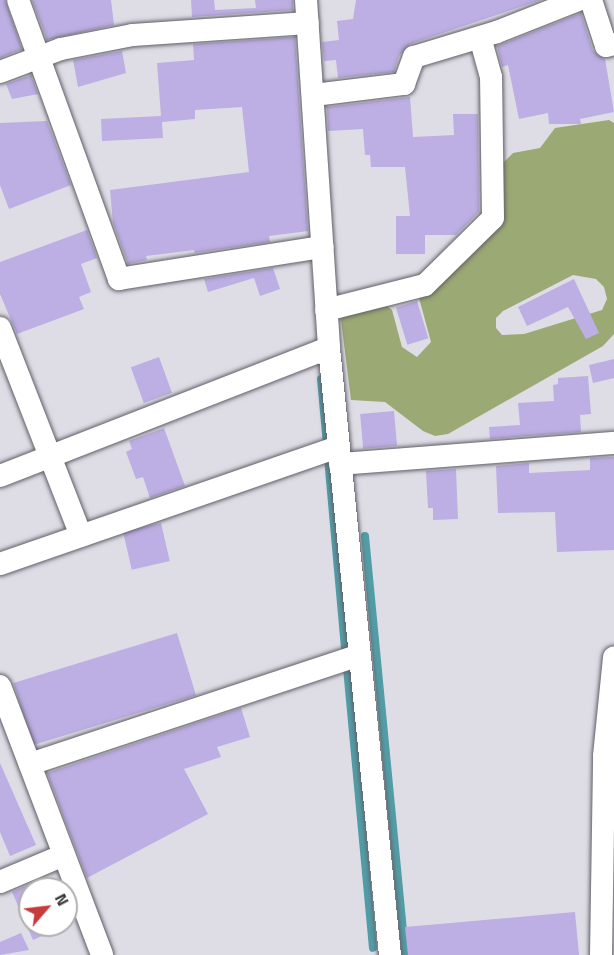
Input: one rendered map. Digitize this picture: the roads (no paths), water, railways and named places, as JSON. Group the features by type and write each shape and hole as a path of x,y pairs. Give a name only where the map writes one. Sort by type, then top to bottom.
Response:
{"street":[{"path":"18,0 118,279 322,247"},
{"path":"306,0 329,348 359,655 383,952"},
{"path":"314,95 404,84 414,57 480,37 578,0"},
{"path":"591,0 606,46 614,44"},
{"path":"0,72 61,49 133,36 308,23"},
{"path":"326,310 425,285 493,218 491,77 480,37"},
{"path":"0,328 81,536"},
{"path":"0,476 329,348"},
{"path":"0,564 81,536 339,455 614,443"},
{"path":"30,764 359,655"},
{"path":"601,955 614,658"},
{"path":"0,686 102,955"},
{"path":"0,882 64,855"}],"waterway":[{"path":"321,379 327,445"},
{"path":"328,458 345,647"},
{"path":"365,536 405,955"},
{"path":"347,668 373,948"}]}
